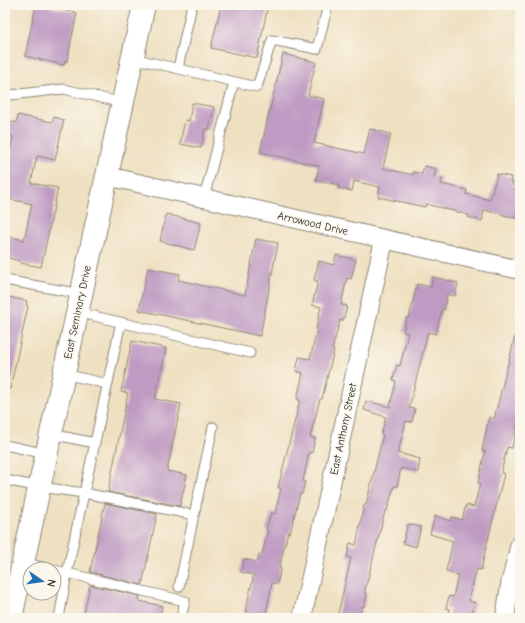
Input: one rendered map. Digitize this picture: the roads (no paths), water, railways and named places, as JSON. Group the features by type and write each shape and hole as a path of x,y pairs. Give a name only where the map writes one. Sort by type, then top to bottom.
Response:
{"main road":[{"name":"East Seminary Drive","path":"23,561 144,5"},
{"name":"East Seminary Drive","path":"11,618 22,567"}],"street":[{"name":"Arrowood Drive","path":"107,176 520,270"},
{"name":"East Anthony Street","path":"302,618 384,240"},
{"path":"504,618 520,544"}],"lane":[{"path":"178,68 192,5"},
{"path":"132,58 257,87 272,40 317,49 328,5"},
{"path":"204,198 234,82"},
{"path":"5,94 11,95 64,89 123,103"},
{"path":"5,280 79,303 122,322 250,352"},
{"path":"59,618 94,443 122,322"},
{"path":"64,374 108,384"},
{"path":"179,587 213,427"},
{"path":"5,445 94,443"},
{"path":"5,480 40,487 84,492 194,515"},
{"path":"62,571 185,601 181,618"}]}
